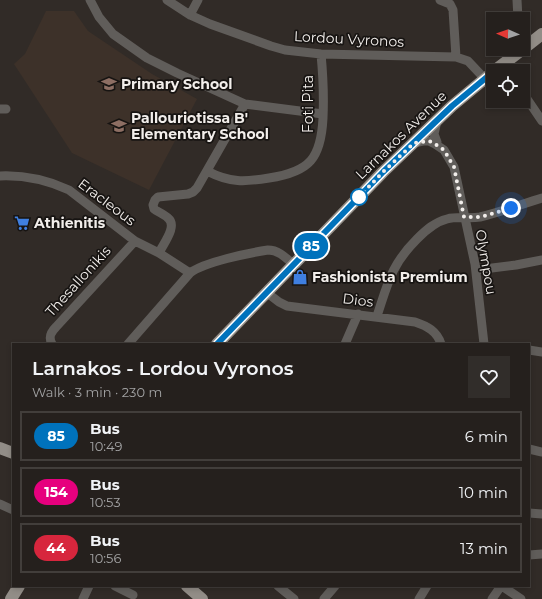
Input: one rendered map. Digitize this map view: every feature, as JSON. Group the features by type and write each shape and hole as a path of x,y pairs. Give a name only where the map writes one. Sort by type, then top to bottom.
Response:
{"main road":[{"name":"Larnakos Avenue","path":"530,43 542,34"},
{"name":"Larnakos Avenue","path":"504,64 514,56"},
{"name":"Larnakos Avenue","path":"218,343 383,172 437,121 486,79"},
{"path":"0,448 12,453"},
{"path":"11,599 18,587"},
{"path":"188,587 202,599"}],"street":[{"name":"Lordou Vyronos","path":"167,0 190,15 227,31 285,50 321,54 456,57 486,67"},
{"path":"190,15 198,0"},
{"path":"440,0 450,4 453,10 456,57"},
{"path":"517,0 518,12"},
{"path":"92,1 99,17 107,28 147,58 170,70 245,104 324,114"},
{"name":"Foti Pita","path":"207,171 220,178 242,181 277,177 297,172 310,161 320,146 322,135 324,88 321,54"},
{"path":"530,103 542,121"},
{"path":"159,253 170,232 171,225 169,218 154,209 153,206 155,200 158,197 192,192 197,188 245,104"},
{"path":"437,121 434,134 437,142"},
{"name":"Olympou","path":"426,131 444,150 454,167 476,270 484,343"},
{"path":"414,143 429,141 444,150"},
{"name":"Eracleous","path":"0,176 29,177 64,188 135,240 159,253 190,273"},
{"path":"377,316 389,278 395,265 404,252 427,229 436,223 451,218 481,217 542,198"},
{"name":"Thesallonikis","path":"52,343 50,335 56,327 135,240"},
{"path":"129,343 190,273 202,265 273,250 279,252 294,265"},
{"path":"476,270 542,260"},
{"name":"Dios","path":"266,292 279,302 288,306 377,316 414,322 426,326 436,334 440,343"},
{"path":"345,343 358,314"},
{"path":"530,350 542,352"},
{"path":"530,449 542,452"},
{"path":"0,504 12,510"},
{"path":"530,513 542,514"},
{"path":"530,555 542,554"},
{"path":"83,599 89,587"},
{"path":"118,587 133,593"},
{"path":"279,587 294,599"},
{"path":"324,599 334,587"},
{"path":"419,599 426,587"},
{"path":"492,599 501,587"},
{"path":"503,587 521,599"}],"shaded area":[{"name":"Pallouriotissa B' Elementary School","path":"46,11 74,11 88,31 152,74 197,99 149,190 72,153 14,64 25,54"}],"bus line":[{"name":"85","path":"218,343 383,172 452,106 486,77"}],"place":[{"name":"Primary School","path":"109,84"},
{"name":"Pallouriotissa B' Elementary School","path":"119,126"},
{"name":"Athienitis","path":"22,223"},
{"name":"Fashionista Premium","path":"300,277"}],"route":[{"path":"359,197 414,143 429,141 444,150 454,167 464,217 481,217 511,208"}]}
